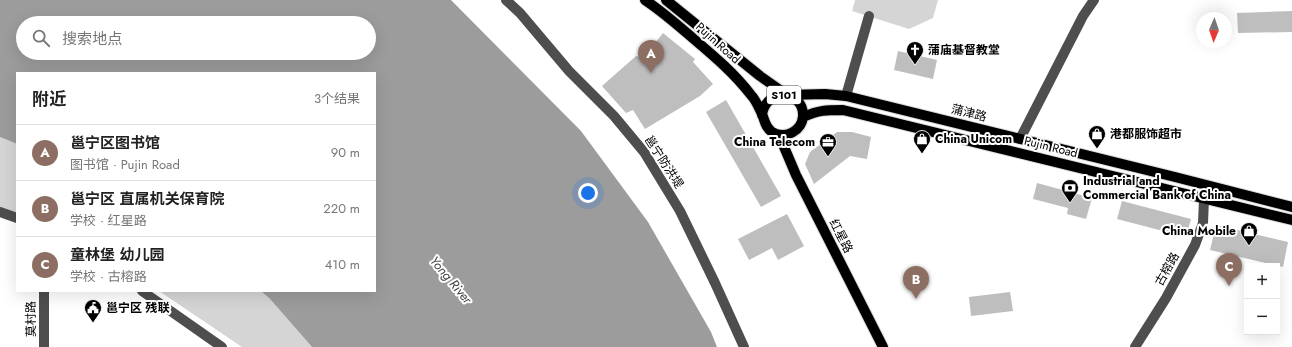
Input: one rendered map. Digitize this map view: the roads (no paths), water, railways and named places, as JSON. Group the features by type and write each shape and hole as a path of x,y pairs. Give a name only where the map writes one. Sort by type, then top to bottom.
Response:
{"main road":[{"name":"Pujin Road","path":"645,0 677,24 721,62 753,97 767,128 779,135"},
{"path":"666,0 760,76 786,95"},
{"name":"蒲津路","path":"786,95 825,94 846,96 1292,207"},
{"name":"S101","path":"762,115 763,109 770,99 775,96 786,95 797,100 803,117 801,123 792,133 779,135"},
{"name":"Pujin Road","path":"803,117 824,110 844,110 1292,220"},
{"name":"红星路","path":"779,135 796,175 883,347"}],"street":[{"name":"邕宁防洪堤","path":"506,0 520,13 569,71 614,116 644,152 680,211 744,347"},
{"path":"1020,139 1083,16 1094,0"},
{"path":"846,96 869,16"},
{"name":"古榕路","path":"1135,347 1166,298 1195,245 1203,223 1204,198"},
{"path":"0,212 16,218"},
{"name":"莫村路","path":"44,292 44,347"},
{"path":"143,292 222,347"}],"water":[{"name":"Yong River","path":"0,0 451,0 581,131 648,222 711,332 717,347 312,347 262,292 376,292 376,72 16,72 16,144 0,137"}],"place":[{"name":"蒲庙基督教堂","path":"915,65"},
{"name":"邕宁区图书馆","path":"651,73"},
{"name":"港都服饰超市","path":"1097,149"},
{"name":"China Unicom","path":"922,154"},
{"name":"China Telecom","path":"828,157"},
{"name":"Industrial and Commercial Bank of China","path":"1070,203"},
{"name":"China Mobile","path":"1249,246"},
{"name":"童林堡 幼儿园","path":"1229,286"},
{"name":"邕宁区 直属机关保育院","path":"916,299"},
{"name":"邕宁区 残联","path":"93,323"}]}
